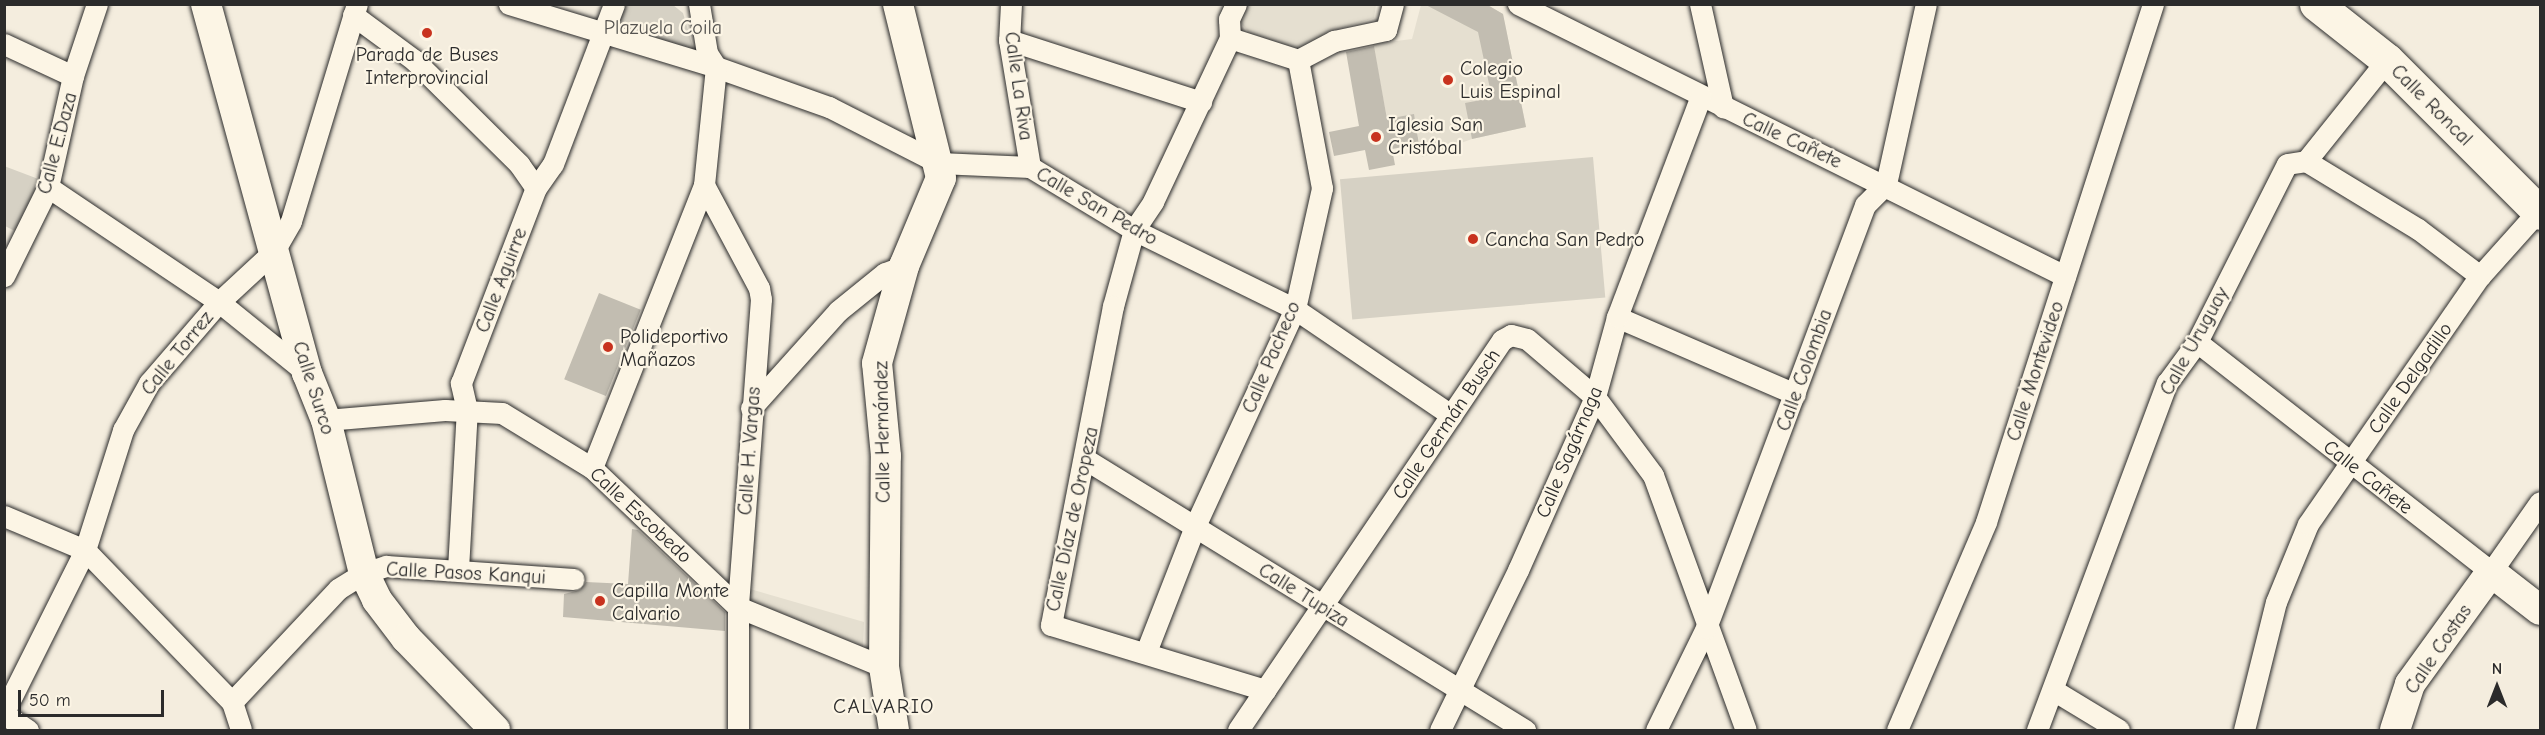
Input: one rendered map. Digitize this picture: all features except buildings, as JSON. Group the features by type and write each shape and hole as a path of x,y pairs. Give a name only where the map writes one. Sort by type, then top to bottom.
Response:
{"main road":[{"name":"Calle Surco","path":"206,4 307,373 326,420 364,573 377,600 406,638 495,730"},
{"name":"Calle Hernández","path":"894,730 884,667 886,456 877,363 904,266 941,178 898,4"},
{"name":"Calle Roncal","path":"2316,4 2386,60 2540,211"},
{"name":"Calle Cañete","path":"2490,572 2541,610"},
{"name":"Calle Costas","path":"2395,730 2410,684 2490,572"}],"street":[{"name":"Calle E.Daza","path":"4,276 48,187 74,76 97,4"},
{"name":"Calle San Pedro","path":"509,4 604,35 716,67 829,107 939,163 1030,167 1134,230 1295,309 1451,415"},
{"name":"Calle Aguirre","path":"458,569 467,410 460,383 536,188 553,164 614,4"},
{"path":"592,468 704,185 716,67 707,53 699,4"},
{"name":"Calle La Riva","path":"1011,4 1009,40 1030,167"},
{"name":"Calle Díaz de Oropeza","path":"1236,4 1229,19 1230,38 1153,202 1134,230 1113,306 1051,625 1265,690"},
{"path":"1230,38 1298,60 1334,41 1386,30 1394,4"},
{"name":"Calle Cañete","path":"1518,4 1723,107 1886,184 2065,276"},
{"path":"1700,4 1723,107"},
{"path":"1886,184 1926,4"},
{"name":"Calle Montevideo","path":"1897,730 1986,522 2153,4"},
{"path":"355,10 414,60 519,164 536,188"},
{"name":"Calle Torrez","path":"4,713 10,685 85,550 123,430 148,382 219,302 274,250 291,221 355,10"},
{"path":"1009,40 1201,102"},
{"path":"4,44 74,76"},
{"name":"Calle Pacheco","path":"1146,652 1195,526 1295,309 1322,188 1298,60"},
{"name":"Calle Uruguay","path":"2037,730 2167,383 2197,342 2287,164 2306,161 2386,60"},
{"name":"Calle Sagárnaga","path":"1440,730 1461,692 1595,397 1617,317 1701,96"},
{"path":"2306,161 2418,229 2480,276"},
{"name":"Calle Colombia","path":"1656,730 1706,628 1865,205 1886,184"},
{"name":"Calle H. Vargas","path":"704,185 759,288 738,607 738,730"},
{"path":"48,187 219,302 307,373"},
{"name":"Calle Delgadillo","path":"2244,730 2276,602 2308,524 2480,276 2540,211"},
{"path":"751,408 838,311 885,273 904,266"},
{"path":"1617,317 1795,394"},
{"name":"Calle Germán Busch","path":"1238,730 1323,608 1502,340 1511,335 1527,339 1595,397 1653,475 1706,628 1746,730"},
{"name":"Calle Cañete","path":"2197,342 2490,572"},
{"name":"Calle Escobedo","path":"326,420 467,410 502,413 592,468 738,607"},
{"name":"Calle Tupiza","path":"1085,459 1323,608 1525,730"},
{"path":"2490,572 2541,502"},
{"path":"4,516 85,550 232,702 241,730"},
{"name":"Calle Pasos Kanqui","path":"232,702 338,589 364,573 386,566 458,569 574,579"},
{"path":"738,607 884,667"},
{"path":"2053,690 2119,730"},
{"path":"4,713 28,730"}],"shaded area":[{"path":"1245,5 1376,5 1374,18 1326,33 1299,50 1249,33 1238,19"},
{"name":"Colegio Luis Espinal","path":"1421,5 1486,5 1503,14 1526,127 1472,139 1422,157 1414,116 1387,119 1373,44 1412,39"},
{"path":"750,589 864,622 863,647 749,601"}],"green space":[{"name":"Plazuela Coila","path":"625,5 673,5 683,13 695,54 617,28"},
{"name":"Cancha San Pedro","path":"1593,157 1605,297 1352,320 1340,179"},
{"path":"4,166 41,180 19,233 5,226"}],"place":[{"name":"Parada de Buses Interprovincial","path":"427,33"},
{"name":"Colegio Luis Espinal","path":"1448,80"},
{"name":"Iglesia San Cristóbal","path":"1376,137"},
{"name":"Cancha San Pedro","path":"1473,239"},
{"name":"Polideportivo Mañazos","path":"608,347"},
{"name":"Capilla Monte Calvario","path":"600,601"}],"district":[{"name":"CALVARIO","path":"884,706"}]}
